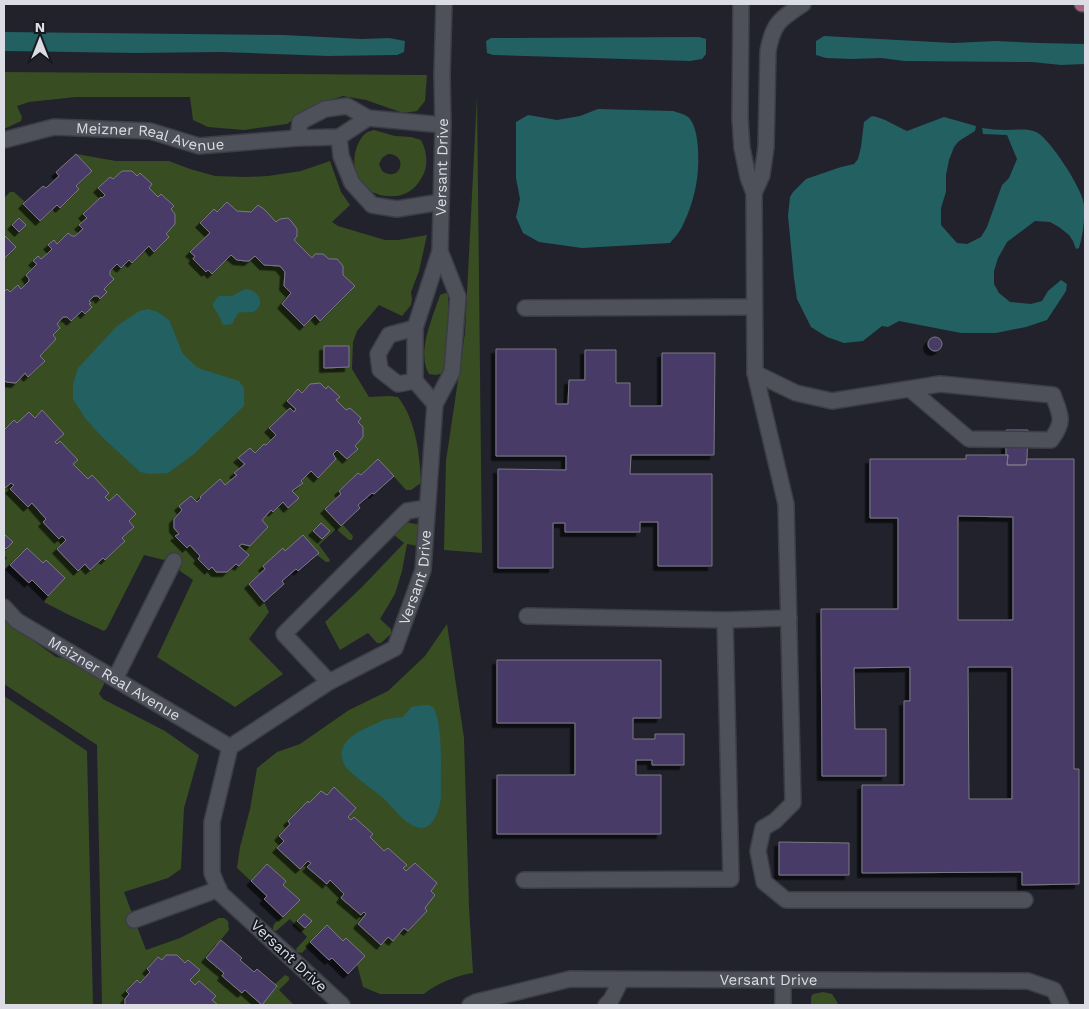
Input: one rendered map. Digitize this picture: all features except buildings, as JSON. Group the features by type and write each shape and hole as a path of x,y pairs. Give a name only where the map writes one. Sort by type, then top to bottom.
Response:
{"street":[{"name":"Versant Drive","path":"342,1005 220,893 212,873 212,822 230,747 329,682 395,648 423,570 435,404 452,372 458,297 440,251 444,4"},
{"path":"741,4 740,119 742,148 748,177 754,193 755,373 786,504 789,618 793,804 775,821 763,828 758,850 764,882 786,900 1025,900"},
{"path":"754,193 762,175 766,147 768,51 770,39 774,28 783,17 803,4"},
{"path":"298,138 300,122 325,109 347,106 368,118 443,125"},
{"path":"368,118 339,137 341,156 352,183 372,205 397,209 441,202"},
{"name":"Meizner Real Avenue","path":"4,140 54,127 150,131 199,146 298,138 339,137"},
{"path":"435,404 415,381 415,328 440,251"},
{"path":"526,308 754,307"},
{"path":"415,328 389,334 378,354 380,370 398,384 415,381"},
{"path":"755,373 796,393 832,401 940,384 1053,395 1061,415 1058,430 1051,440 969,439 911,390"},
{"path":"329,682 284,634 407,511 427,508"},
{"path":"115,679 174,561"},
{"name":"Meizner Real Avenue","path":"4,607 17,621 230,747"},
{"path":"527,616 725,620 789,618"},
{"path":"524,880 731,879 725,620"},
{"path":"730,849 758,850"},
{"path":"134,920 218,889"},
{"name":"Versant Drive","path":"470,1005 570,979 1028,981 1054,990 1060,1005"},
{"path":"606,1005 611,1000 621,980"},
{"path":"782,1005 783,980"}],"shaded area":[{"path":"4,32 284,35 362,39 389,38 405,41 404,52 397,55 328,56 221,52 4,51"},
{"path":"824,36 953,43 995,41 1085,44 1085,64 1061,65 1032,62 826,58 816,55 816,41"},
{"path":"699,37 706,39 706,54 702,59 690,61 493,55 487,53 486,41 491,38"},
{"path":"4,72 427,75 425,101 417,111 403,113 366,100 343,96 314,105 287,124 244,130 208,127 193,120 190,97 76,97 29,102 17,106 22,117 21,121 4,129"},
{"path":"477,96 482,553 444,550 446,461 465,333"},
{"path":"598,109 673,111 690,119 696,132 698,148 696,185 685,222 670,243 582,248 539,242 523,233 516,217 520,199 516,178 516,122 528,115 557,120 580,116"},
{"path":"872,116 886,120 907,131 944,117 976,126 975,131 959,141 954,147 946,175 946,192 941,208 941,225 957,243 967,244 981,237 987,227 1002,185 1009,178 1017,159 1007,135 983,134 982,128 1033,131 1042,136 1049,144 1072,177 1082,198 1084,221 1079,248 1076,249 1069,235 1059,227 1050,222 1035,221 1007,242 998,258 994,271 994,284 999,293 1010,302 1031,304 1042,301 1048,291 1061,280 1067,284 1066,291 1047,320 1026,327 996,333 961,333 899,321 888,327 882,326 863,341 844,343 827,337 811,327 797,299 788,216 790,197 806,179 854,164 858,159 861,147 864,122"},
{"path":"374,130 421,140 426,154 426,168 418,183 410,191 399,196 380,195 367,189 358,178 354,160 356,148 367,132","holes":["388,154 399,158 400,163 398,171 394,174 382,171 379,164 382,158"]},
{"path":"76,154 116,161 169,161 215,176 246,177 301,171 330,161 341,192 350,205 332,222 338,226 385,240 398,240 427,235 419,271 411,292 411,305 402,316 379,305 357,331 353,342 352,369 369,397 398,397 404,406 416,438 421,483 411,490 406,490 378,459 361,475 358,473 339,491 341,494 325,509 353,536 352,540 349,540 336,529 319,545 330,560 329,562 326,562 317,555 285,551 283,549 263,566 265,569 249,584 264,602 269,612 249,639 283,674 235,707 157,657 193,580 180,571 180,564 167,557 164,560 144,555 104,631 44,602 64,578 46,560 43,563 27,548 4,570 4,561 7,558 4,555 4,259 16,247 4,235 4,198 10,192 14,192 25,202 24,205 40,221 57,205 60,207 76,186 92,171"},
{"path":"247,289 254,292 259,298 260,304 258,308 253,312 238,313 232,324 224,325 213,305 215,300 219,296 232,296"},
{"path":"448,294 449,313 448,355 443,373 429,374 424,356 427,335 440,295"},
{"path":"148,309 158,312 169,320 183,354 198,368 239,381 244,388 244,406 194,454 168,473 149,474 140,472 102,437 85,418 73,399 73,384 78,368 117,326 139,311"},
{"path":"405,522 421,525 418,546 407,544 395,594 380,619 391,629 391,634 381,643 377,643 368,633 340,650 325,622 404,543 394,535"},
{"path":"4,616 20,631 56,657 72,660 106,680 99,694 103,699 165,731 199,755 184,808 181,869 168,878 124,892 146,950 180,938 219,918 224,918 228,921 229,930 206,958 224,973 222,977 242,993 245,990 262,1004 277,987 275,984 285,975 289,977 289,980 279,990 294,1005 102,1005 97,745 4,684"},
{"path":"447,624 464,738 473,973 447,980 424,994 380,994 363,987 357,964 364,956 346,938 343,941 327,926 302,953 297,952 296,949 307,937 290,919 276,931 273,930 274,924 300,900 283,885 286,881 267,864 251,881 237,868 240,847 250,809 257,768 277,752 300,744 349,710 388,691 425,656"},
{"path":"4,696 87,751 93,1005 4,1005"},
{"path":"424,705 434,708 439,728 441,797 438,811 433,820 427,827 422,828 411,825 383,798 347,769 342,758 342,751 348,740 360,731 385,719 403,717 411,707"},
{"path":"823,992 832,994 839,1005 811,1005 813,994"}]}
